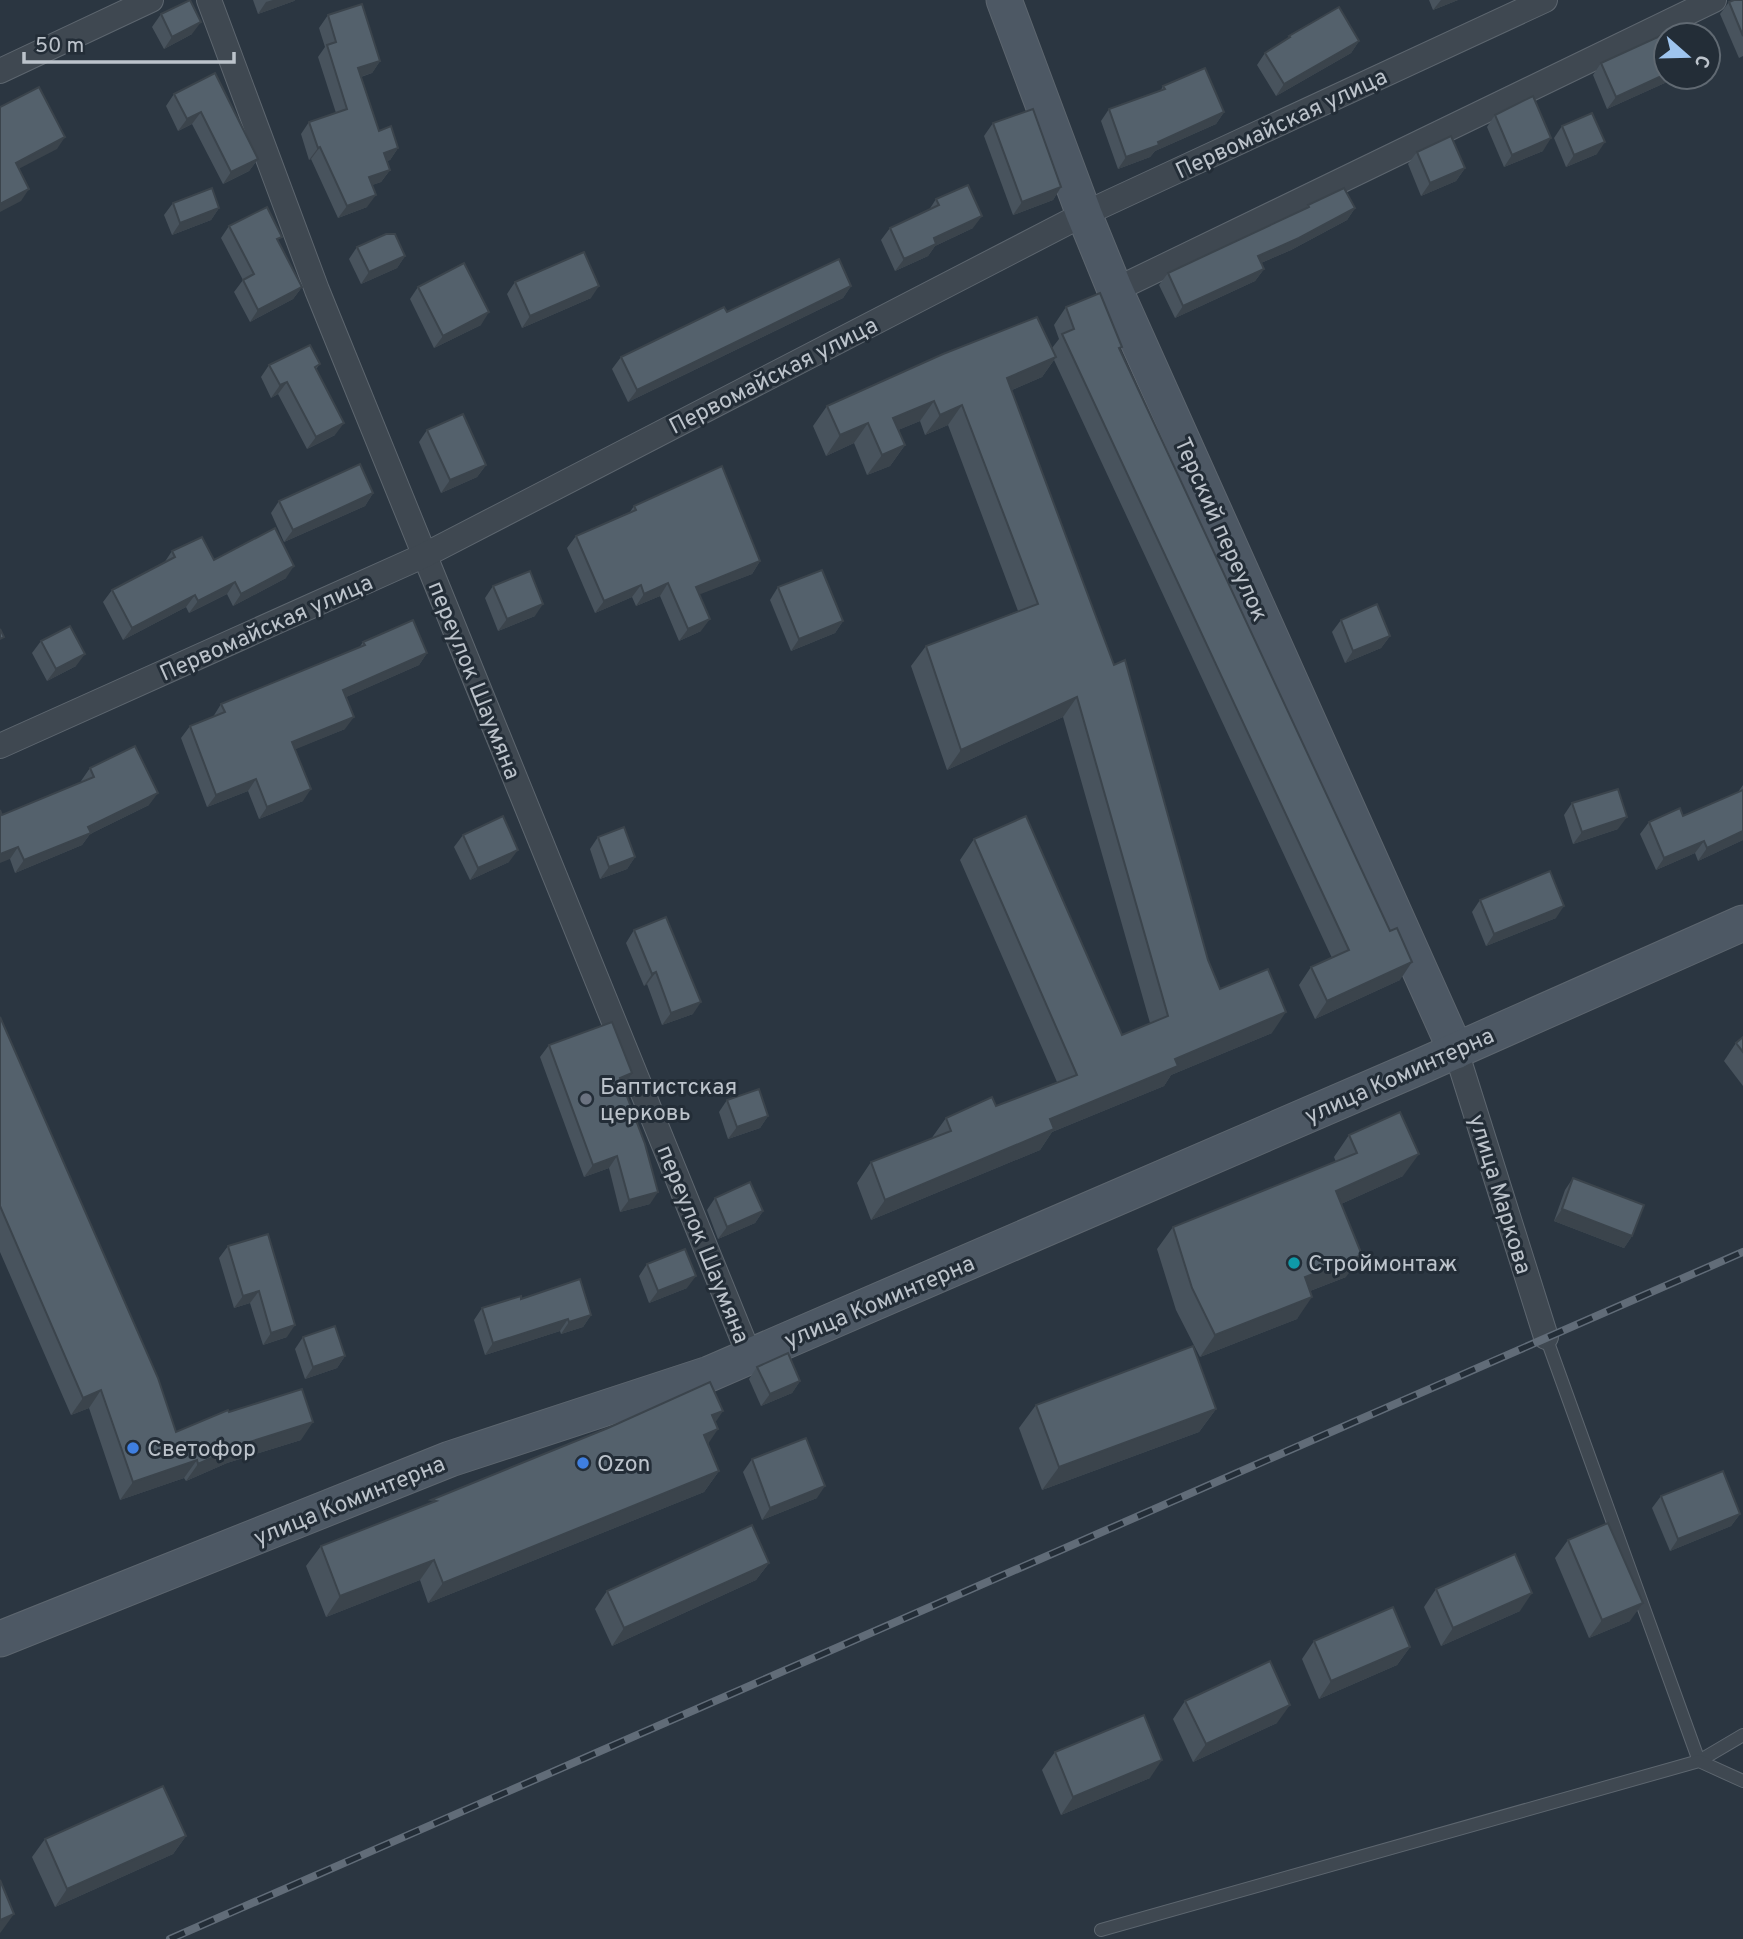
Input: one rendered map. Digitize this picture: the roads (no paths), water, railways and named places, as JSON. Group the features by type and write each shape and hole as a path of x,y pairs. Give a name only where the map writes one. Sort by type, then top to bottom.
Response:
{"street":[{"path":"0,71 151,0"},
{"name":"переулок Шаумяна","path":"209,0 317,290 750,1357"},
{"name":"Терский переулок","path":"1004,0 1115,290 1456,1051"},
{"name":"Первомайская улица","path":"0,746 425,555 1084,214 1545,0"},
{"path":"1115,290 1714,0"},
{"name":"улица Коминтерна","path":"0,1639 450,1459 709,1374 1456,1051 1743,923"},
{"name":"улица Маркова","path":"1456,1051 1546,1337"}],"lane":[{"path":"1546,1337 1699,1761 1743,1780"},
{"path":"1101,1930 1699,1761 1743,1735"}],"railway":[{"path":"170,1939 1743,1252"}],"place":[{"name":"Баптистская церковь","path":"586,1099"},
{"name":"Строймонтаж","path":"1294,1263"},
{"name":"Светофор","path":"133,1448"},
{"name":"Ozon","path":"583,1463"}]}
